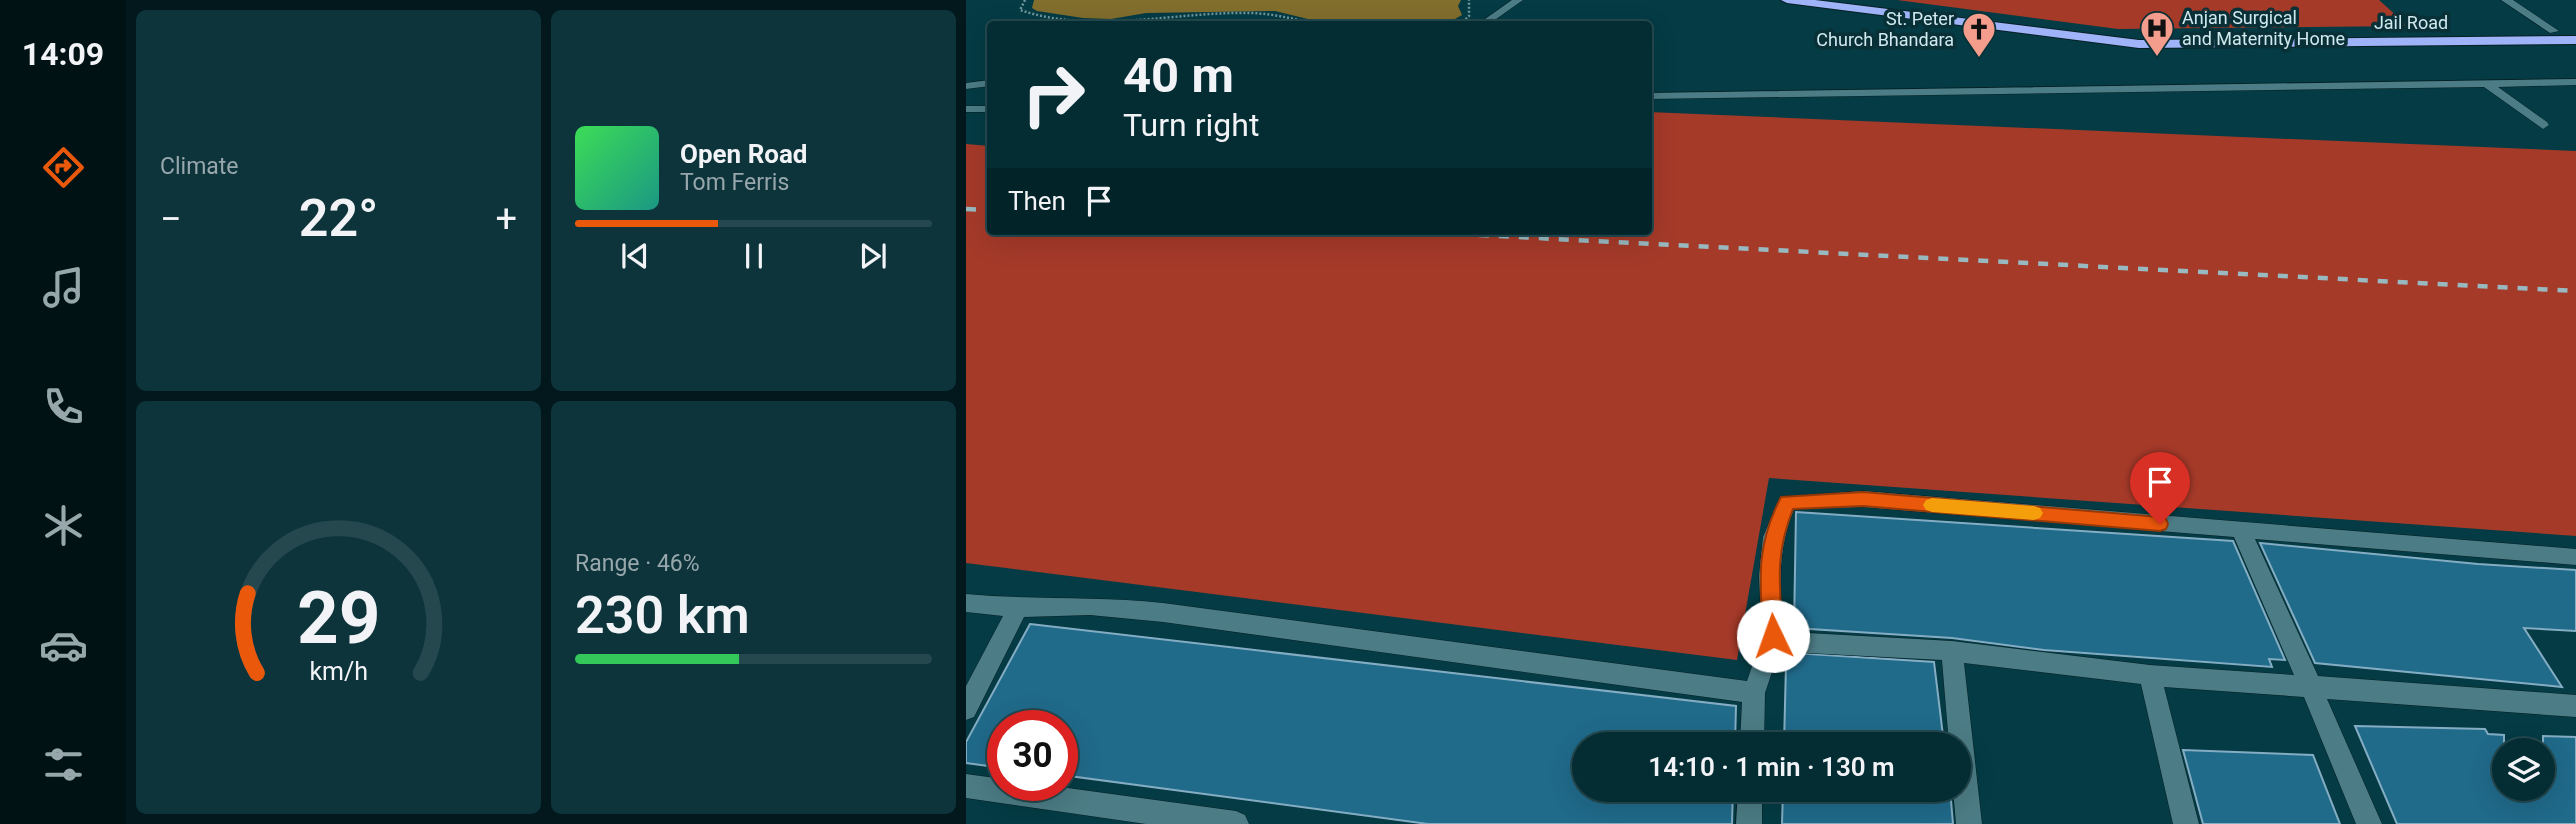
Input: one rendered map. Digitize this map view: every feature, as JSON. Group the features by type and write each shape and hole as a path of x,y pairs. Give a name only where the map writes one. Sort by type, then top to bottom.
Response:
{"highway":[{"name":"Jail Road","path":"1787,0 2139,44 2576,40"},
{"name":"Jail Road","path":"1853,0 2066,28 2152,36 2576,31"}],"street":[{"path":"1487,21 1518,0"},
{"path":"2506,0 2554,31"},
{"path":"1652,96 2576,82"},
{"path":"966,86 987,83"},
{"path":"2486,83 2543,125"},
{"path":"2539,83 2576,94"},
{"path":"966,109 987,108"},
{"path":"1752,732 1754,692 1773,636 1769,576 1773,537 1787,502 1863,499 2576,558"},
{"path":"2241,531 2369,824"},
{"path":"966,603 1018,608 1060,604 1169,615 1605,670 1754,692"},
{"path":"966,709 1018,608"},
{"path":"1773,636 1808,643 1952,651 2150,675 2576,706"},
{"path":"1952,651 1969,824"},
{"path":"2150,675 2186,824"},
{"path":"966,786 1168,820 1236,824"},
{"path":"1749,824 1750,802"}],"path":[{"path":"1025,0 1020,10 1041,17 1079,21"},
{"path":"1464,21 1469,16 1469,0"},
{"path":"1110,21 1252,13 1304,21"}],"shaded area":[{"path":"1034,0 1461,0 1458,6 1462,15 1451,21 1316,21 1275,11 1146,13 1111,19 1083,18 1032,8"},
{"path":"1897,0 2379,0 2408,26 2118,29"},
{"path":"1652,112 2576,151 2576,536 1769,478 1737,660 966,563 966,144 987,146 987,235 1652,235"}],"building":[{"path":"1796,512 2233,541 2285,660 2269,659 2272,667 2044,650 1952,638 1794,628"},
{"path":"2260,543 2478,564 2576,570 2576,631 2524,628 2562,687 2315,663"},
{"path":"1030,624 1736,706 1735,732 1572,732 1572,802 1733,802 1732,824 1428,824 1078,777 1078,710 987,710 987,766 966,763 966,742"},
{"path":"1794,653 1934,662 1943,732 1784,732 1786,665 1793,666"},
{"path":"2355,726 2485,729 2488,734 2504,735 2504,738 2492,738 2492,801 2555,801 2555,738 2543,736 2576,737 2576,824 2397,824"},
{"path":"2183,750 2313,755 2340,824 2203,824"},
{"path":"1783,802 1951,802 1953,824 1782,824"}],"railway":[{"path":"966,209 987,210"},
{"path":"1477,235 2576,291"}],"slow traffic":[{"path":"1932,505 2034,513"}],"place":[{"name":"Anjan Surgical and Maternity Home","path":"2157,58"},
{"name":"St. Peter Church Bhandara","path":"1979,59"}],"route":[{"path":"1773,636 1769,576 1773,537 1787,502 1863,499 2160,524"}]}
